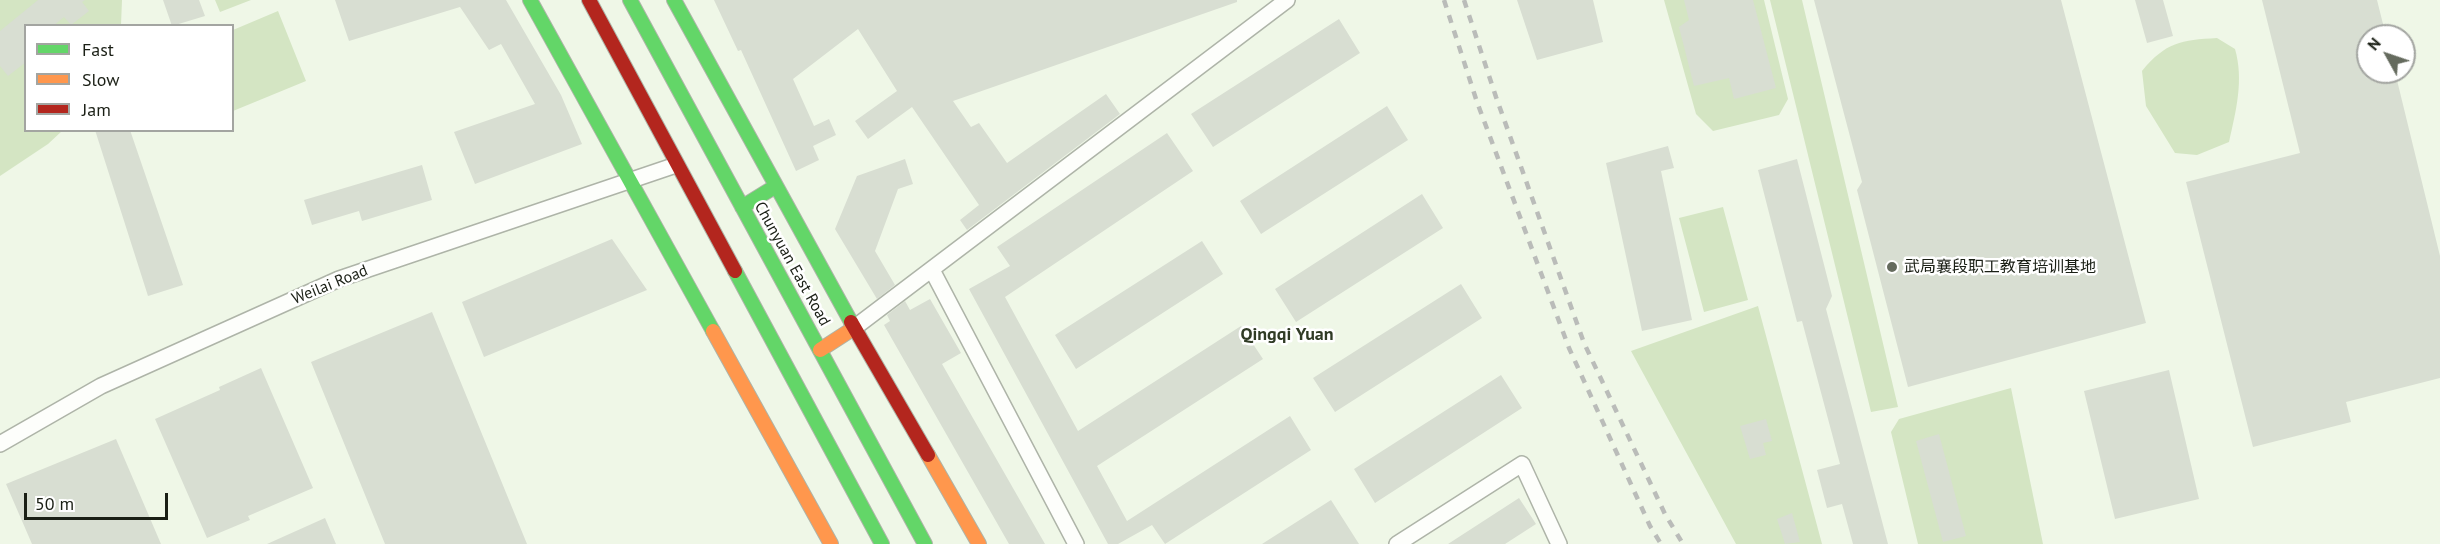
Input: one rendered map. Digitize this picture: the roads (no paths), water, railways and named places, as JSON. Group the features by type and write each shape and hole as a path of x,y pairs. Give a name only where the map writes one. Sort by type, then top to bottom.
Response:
{"street":[{"path":"530,0 628,182 831,544"},
{"path":"589,0 675,165 882,544"},
{"name":"Chunyuan East Road","path":"630,0 925,544"},
{"path":"674,0 854,328 979,544"},
{"path":"820,350 854,328 932,270 1287,0"},
{"name":"Weilai Road","path":"0,444 101,386 339,279 675,165"},
{"path":"742,207 776,186"},
{"path":"932,270 1076,544"},
{"path":"1397,544 1522,464 1559,544"}],"railway":[{"path":"1444,0 1477,102 1569,348 1650,526 1661,544"},
{"path":"1464,0 1496,97 1584,343 1665,514 1683,544"}],"place":[{"name":"武局襄段职工教育培训基地","path":"1892,267"}],"district":[{"name":"Qingqi Yuan","path":"1287,335"}]}
